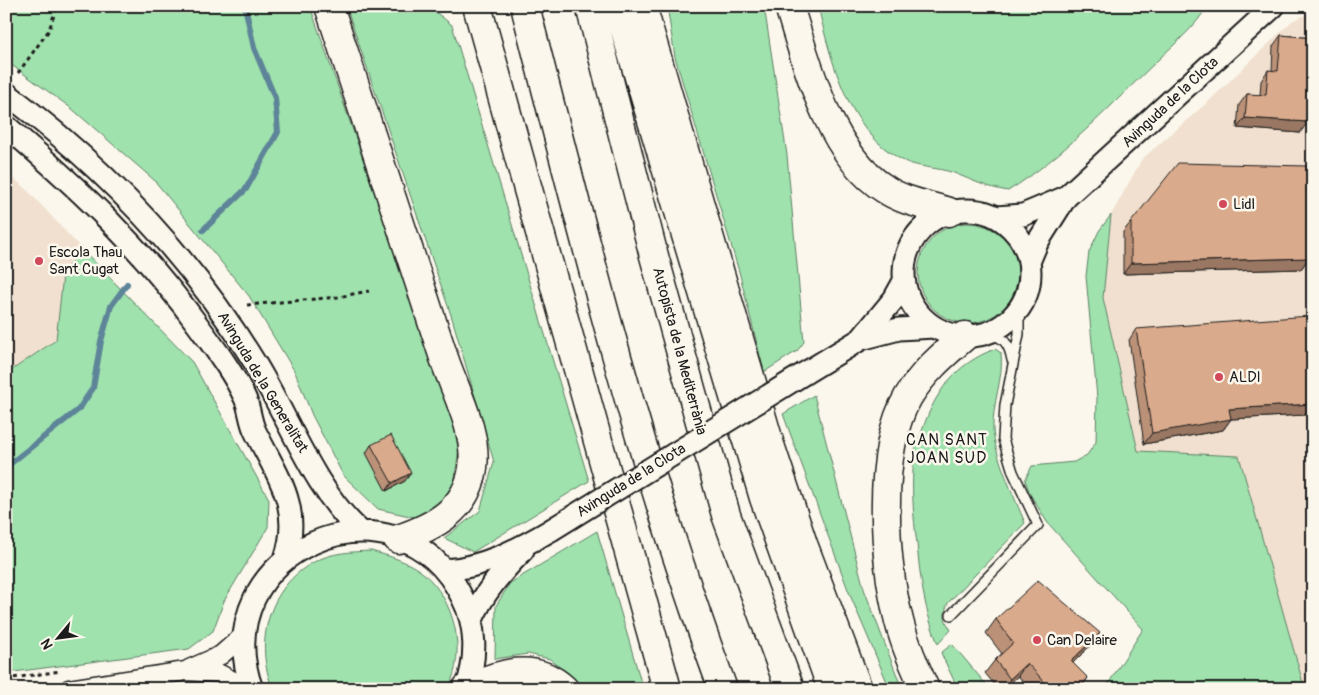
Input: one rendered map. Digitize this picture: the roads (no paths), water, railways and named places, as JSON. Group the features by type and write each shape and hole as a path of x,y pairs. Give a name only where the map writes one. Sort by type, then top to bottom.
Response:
{"highway":[{"path":"329,6 385,172 448,372 467,423 473,452 470,482 456,507 433,526 398,539"},
{"path":"476,6 666,689"},
{"path":"525,6 614,340 664,513 723,689"},
{"name":"Autopista de la Mediterrània","path":"590,6 654,256 726,516 790,689"},
{"path":"618,6 764,498 832,689"},
{"path":"642,6 770,445 803,544 858,689"},
{"path":"789,6 826,110 837,133 859,168 872,180 900,197 949,212"},
{"path":"925,689 899,622 891,587 888,547 887,478 897,424 907,398 937,359 975,335"},
{"path":"888,547 907,620 938,689"},
{"path":"703,634 718,689"},
{"path":"467,688 507,673 519,671 545,676 564,689"}],"street":[{"name":"Avinguda de la Clota","path":"1029,262 1037,243 1066,197 1274,6"},
{"name":"Avinguda de la Generalitat","path":"6,92 90,163 139,212 185,264 217,305 256,364 330,495 348,520 361,532"},
{"name":"Avinguda de la Generalitat","path":"6,126 100,209 174,292 214,348 245,398 254,428 290,503 292,539 285,559"},
{"name":"Avinguda de la Clota","path":"997,217 1023,214 1066,197"},
{"path":"977,210 997,217 1010,227 1021,240 1029,262 1030,282 1019,310 1004,325 975,335 951,334 934,327 914,307 904,281 905,260 916,235 931,221 949,212 977,210"},
{"name":"Avinguda de la Clota","path":"861,339 894,299 904,281"},
{"name":"Avinguda de la Clota","path":"445,570 480,564 530,543 861,339 899,329 934,327"},
{"path":"251,689 246,666 245,634 249,613 258,593 270,574 285,559 306,545 324,537 361,532 398,539 420,549 445,570 461,594 471,622 474,652 467,688"},
{"name":"Avinguda de la Clota","path":"471,622 478,604 492,583 530,543"},
{"path":"186,671 221,656 245,634"},
{"path":"70,689 186,671 218,673 251,689"}],"lane":[{"path":"952,615 1038,526 1013,472 1003,439 1005,405 1019,334 1019,310"},
{"path":"975,335 1000,336 1006,341 1013,362"}],"waterway":[{"path":"203,230 246,189 278,132 275,98 254,48 245,6"},
{"path":"6,467 79,409 93,388 101,341 111,306 127,284"}],"place":[{"name":"Lidl","path":"1223,204"},
{"name":"Escola Thau Sant Cugat","path":"39,261"},
{"name":"ALDI","path":"1219,377"},
{"name":"Can Delaire","path":"1037,640"}],"district":[{"name":"CAN SANT JOAN SUD","path":"947,448"}]}
